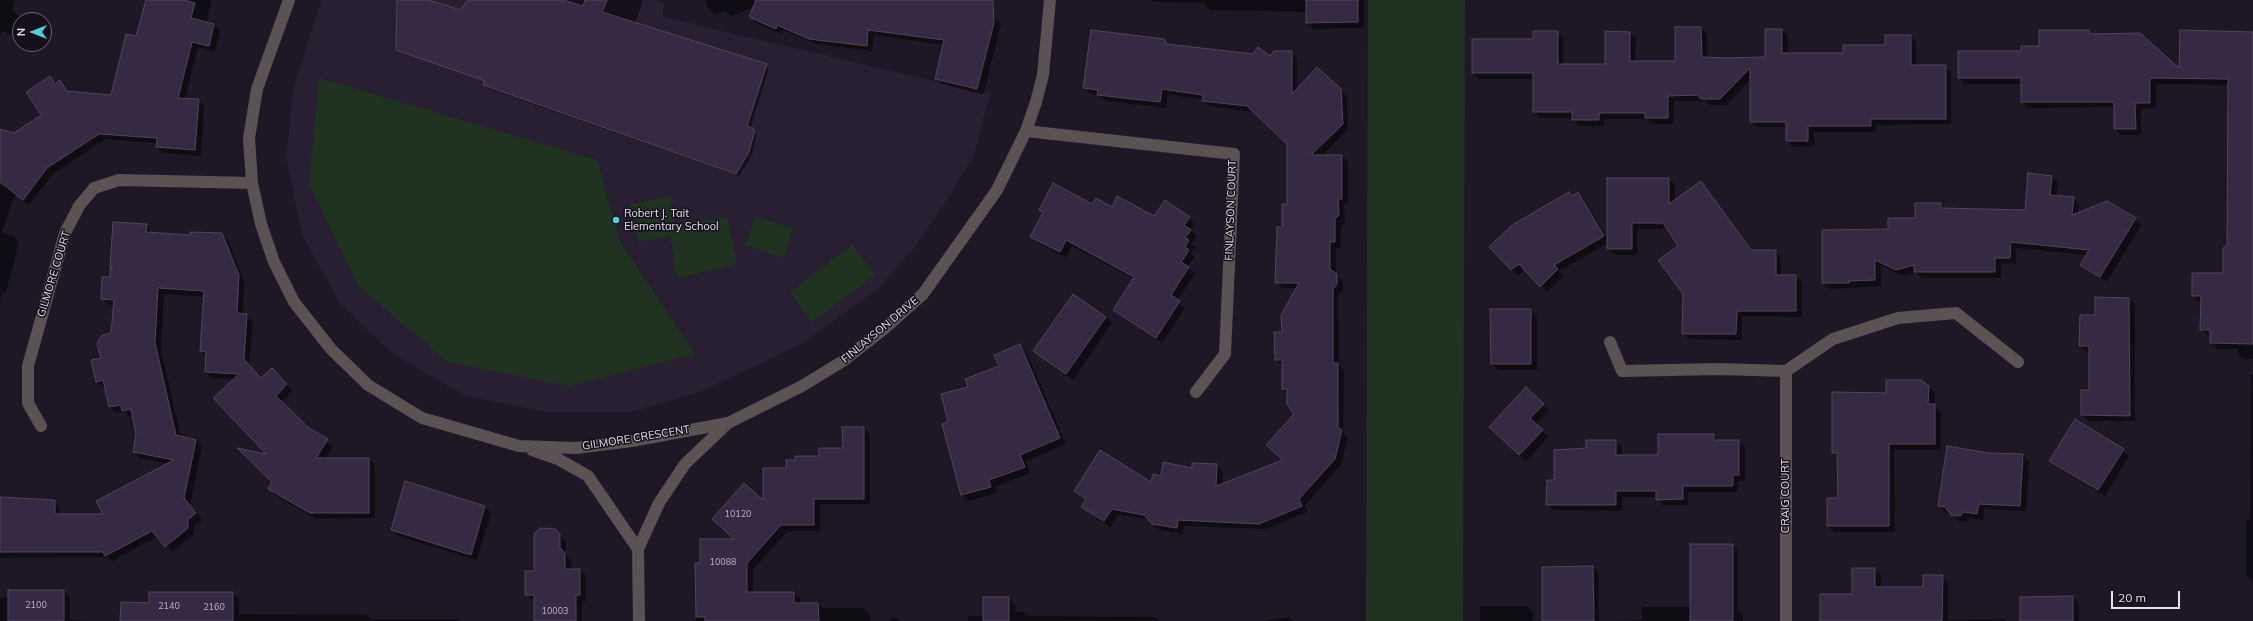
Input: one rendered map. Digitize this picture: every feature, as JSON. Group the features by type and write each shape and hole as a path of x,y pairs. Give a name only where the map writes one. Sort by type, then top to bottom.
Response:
{"street":[{"name":"GILMORE CRESCENT","path":"289,0 257,89 249,138 252,183 274,262 294,302 331,349 368,385 422,418 558,459 588,476 638,549"},
{"name":"FINLAYSON DRIVE","path":"639,621 638,549 659,503 685,464 728,422 796,389 843,361 885,328 923,294 997,190 1026,131 1036,102 1043,75 1050,0"},
{"name":"FINLAYSON COURT","path":"1026,131 1234,154 1225,354 1196,392"},
{"name":"GILMORE COURT","path":"40,426 28,404 28,366 65,233 79,206 94,188 119,180 252,183"},
{"path":"1610,342 1622,371 1718,369 1786,371 1833,339 1898,318 1956,313 2018,362"},
{"name":"CRAIG COURT","path":"1786,371 1786,621"},
{"name":"GILMORE CRESCENT","path":"519,446 576,448 632,441 728,422"}],"shaded area":[{"name":"Robert J. Tait Elementary School","path":"322,0 655,0 664,3 663,17 990,94 974,155 943,206 914,248 878,289 803,343 703,391 631,412 545,412 466,396 397,357 341,305 302,235 286,157 293,89"}],"green space":[{"path":"1368,0 1465,0 1463,621 1366,621"},
{"path":"319,78 597,160 620,242 695,354 569,386 448,362 359,287 309,184"},
{"path":"670,196 675,226 727,217 737,264 677,278 670,236 638,242 630,205"},
{"path":"756,216 793,229 784,258 745,245"},
{"path":"852,245 875,275 812,322 790,292"}],"building":[{"path":"146,0 184,0 195,3 191,18 214,24 209,46 192,42 178,98 199,99 195,150 156,147 157,138 99,134 47,168 23,200 0,182 0,129 14,133 41,115 26,92 50,76 55,84 60,80 67,91 111,95 126,34 136,36"},
{"path":"397,0 429,0 460,10 468,0 563,0 583,6 585,0 607,0 602,12 767,64 747,126 755,130 749,152 736,174 483,85 485,81 396,50"},
{"path":"756,0 993,0 994,23 977,89 935,79 944,40 868,30 867,46 809,39 777,25 776,29 749,17"},
{"path":"1306,0 1358,0 1358,22 1306,23"},
{"path":"1675,27 1701,27 1702,57 1725,58 1765,57 1765,29 1782,29 1782,53 1843,53 1843,45 1885,45 1885,35 1911,35 1911,65 1946,65 1946,119 1871,119 1871,126 1808,126 1808,141 1786,141 1786,122 1750,122 1750,68 1720,99 1701,99 1698,95 1668,96 1668,118 1645,118 1645,113 1599,113 1599,120 1572,120 1572,112 1533,112 1533,73 1472,73 1472,39 1533,39 1533,31 1558,31 1558,64 1605,64 1605,31 1630,32 1630,61 1675,61"},
{"path":"1091,30 1164,39 1167,44 1253,54 1258,47 1270,56 1274,51 1292,51 1292,94 1317,67 1341,89 1343,124 1311,155 1342,155 1342,199 1338,199 1339,215 1335,219 1335,242 1330,242 1330,269 1337,274 1337,284 1333,289 1333,363 1338,363 1338,428 1342,430 1335,459 1299,499 1302,506 1259,524 1178,520 1177,528 1152,524 1144,515 1112,509 1104,521 1081,507 1086,499 1074,491 1100,450 1151,482 1153,474 1161,476 1163,462 1192,468 1192,463 1217,464 1216,486 1283,460 1266,445 1294,414 1287,404 1287,389 1282,389 1282,360 1275,360 1274,332 1282,332 1281,315 1299,283 1275,283 1277,227 1282,227 1282,204 1287,204 1287,144 1247,106 1202,101 1203,95 1162,89 1160,102 1097,95 1098,90 1083,88"},
{"path":"2039,30 2089,30 2090,34 2140,33 2179,68 2180,30 2253,32 2253,344 2210,343 2210,330 2200,330 2201,296 2192,296 2192,273 2223,273 2223,248 2227,245 2228,79 2150,78 2150,103 2135,103 2136,129 2114,129 2114,102 2021,102 2021,78 1958,78 1958,51 2021,51 2021,46 2039,46"},
{"path":"2028,173 2052,176 2050,195 2074,197 2072,215 2107,201 2136,218 2100,277 2080,265 2089,250 2011,242 2010,258 1995,258 1995,272 1914,272 1914,265 1896,270 1875,260 1875,280 1849,281 1849,283 1822,283 1822,230 1888,229 1888,218 1915,218 1915,203 1941,203 1941,208 2025,210"},
{"path":"1607,178 1669,178 1669,204 1701,181 1751,250 1776,250 1776,275 1796,275 1796,311 1737,311 1736,334 1682,334 1683,294 1658,260 1678,246 1663,223 1632,223 1632,249 1607,249"},
{"path":"1053,183 1092,204 1096,198 1112,207 1117,196 1154,216 1165,200 1190,217 1184,225 1191,230 1185,238 1189,240 1185,247 1189,250 1181,262 1189,267 1171,295 1180,301 1156,338 1113,310 1134,277 1066,240 1060,252 1030,237 1043,212 1039,210"},
{"path":"1569,192 1572,196 1578,192 1604,236 1554,265 1558,269 1540,287 1519,264 1511,270 1489,247 1512,225"},
{"path":"113,222 147,224 146,232 190,235 190,232 222,233 239,275 237,313 247,314 244,359 261,378 272,368 287,384 276,396 309,428 328,439 316,458 369,458 369,513 310,513 268,489 272,482 237,448 266,454 213,398 239,374 205,372 206,352 200,351 204,291 158,288 155,343 176,435 196,440 184,498 196,513 188,520 188,528 165,547 152,531 105,556 103,552 0,552 0,497 55,500 55,514 103,514 96,501 174,460 133,452 136,434 131,409 122,411 121,405 109,407 103,380 96,382 91,360 101,358 97,344 99,339 103,335 111,333 114,300 101,299 102,277 110,277 110,268 113,269 110,267"},
{"path":"1073,294 1106,317 1066,374 1033,351"},
{"path":"2095,297 2129,298 2130,416 2081,415 2081,390 2089,390 2089,346 2079,346 2080,315 2095,315"},
{"path":"1490,309 1531,309 1531,364 1491,364"},
{"path":"1020,344 1060,438 1020,455 1025,467 989,480 991,487 961,495 942,424 948,422 941,394 968,387 965,379 999,366 994,355"},
{"path":"1886,380 1921,380 1929,386 1928,404 1935,404 1935,444 1889,444 1889,526 1827,526 1827,498 1838,498 1837,453 1832,453 1832,392 1886,393"},
{"path":"1526,387 1544,404 1530,418 1543,430 1519,455 1489,427"},
{"path":"2075,419 2124,449 2098,490 2049,461"},
{"path":"842,427 864,427 864,499 814,499 814,525 781,525 747,563 747,592 794,592 794,603 818,603 819,621 705,621 705,617 696,617 695,563 700,563 700,539 734,539 712,519 744,483 763,500 763,468 786,468 786,460 795,460 795,456 819,456 819,448 843,448"},
{"path":"1658,434 1714,434 1714,440 1739,440 1739,475 1733,475 1733,486 1683,486 1683,499 1656,500 1656,491 1616,491 1616,505 1546,505 1547,480 1554,480 1554,450 1586,448 1586,440 1616,440 1616,455 1658,455"},
{"path":"1947,446 1989,453 2023,454 2020,506 1979,504 1977,514 1964,512 1960,516 1951,515 1945,507 1938,506"},
{"path":"405,481 485,506 471,555 391,530"},
{"path":"540,528 555,529 560,534 560,548 565,553 565,569 580,569 580,595 576,595 576,621 534,621 534,595 525,595 525,571 534,571 534,534"},
{"path":"1690,544 1733,544 1733,621 1690,621"},
{"path":"1593,566 1594,621 1542,621 1542,567"},
{"path":"1852,568 1875,568 1875,587 1923,587 1923,575 1943,575 1942,621 1820,621 1820,594 1852,594"},
{"path":"8,590 64,590 64,621 8,621"},
{"path":"149,592 233,592 233,621 120,621 121,602 149,603"},
{"path":"2073,596 2073,621 2020,621 2020,597"},
{"path":"983,597 1009,597 1009,621 983,621"}],"place":[{"name":"Robert J. Tait Elementary School","path":"616,220"}]}
